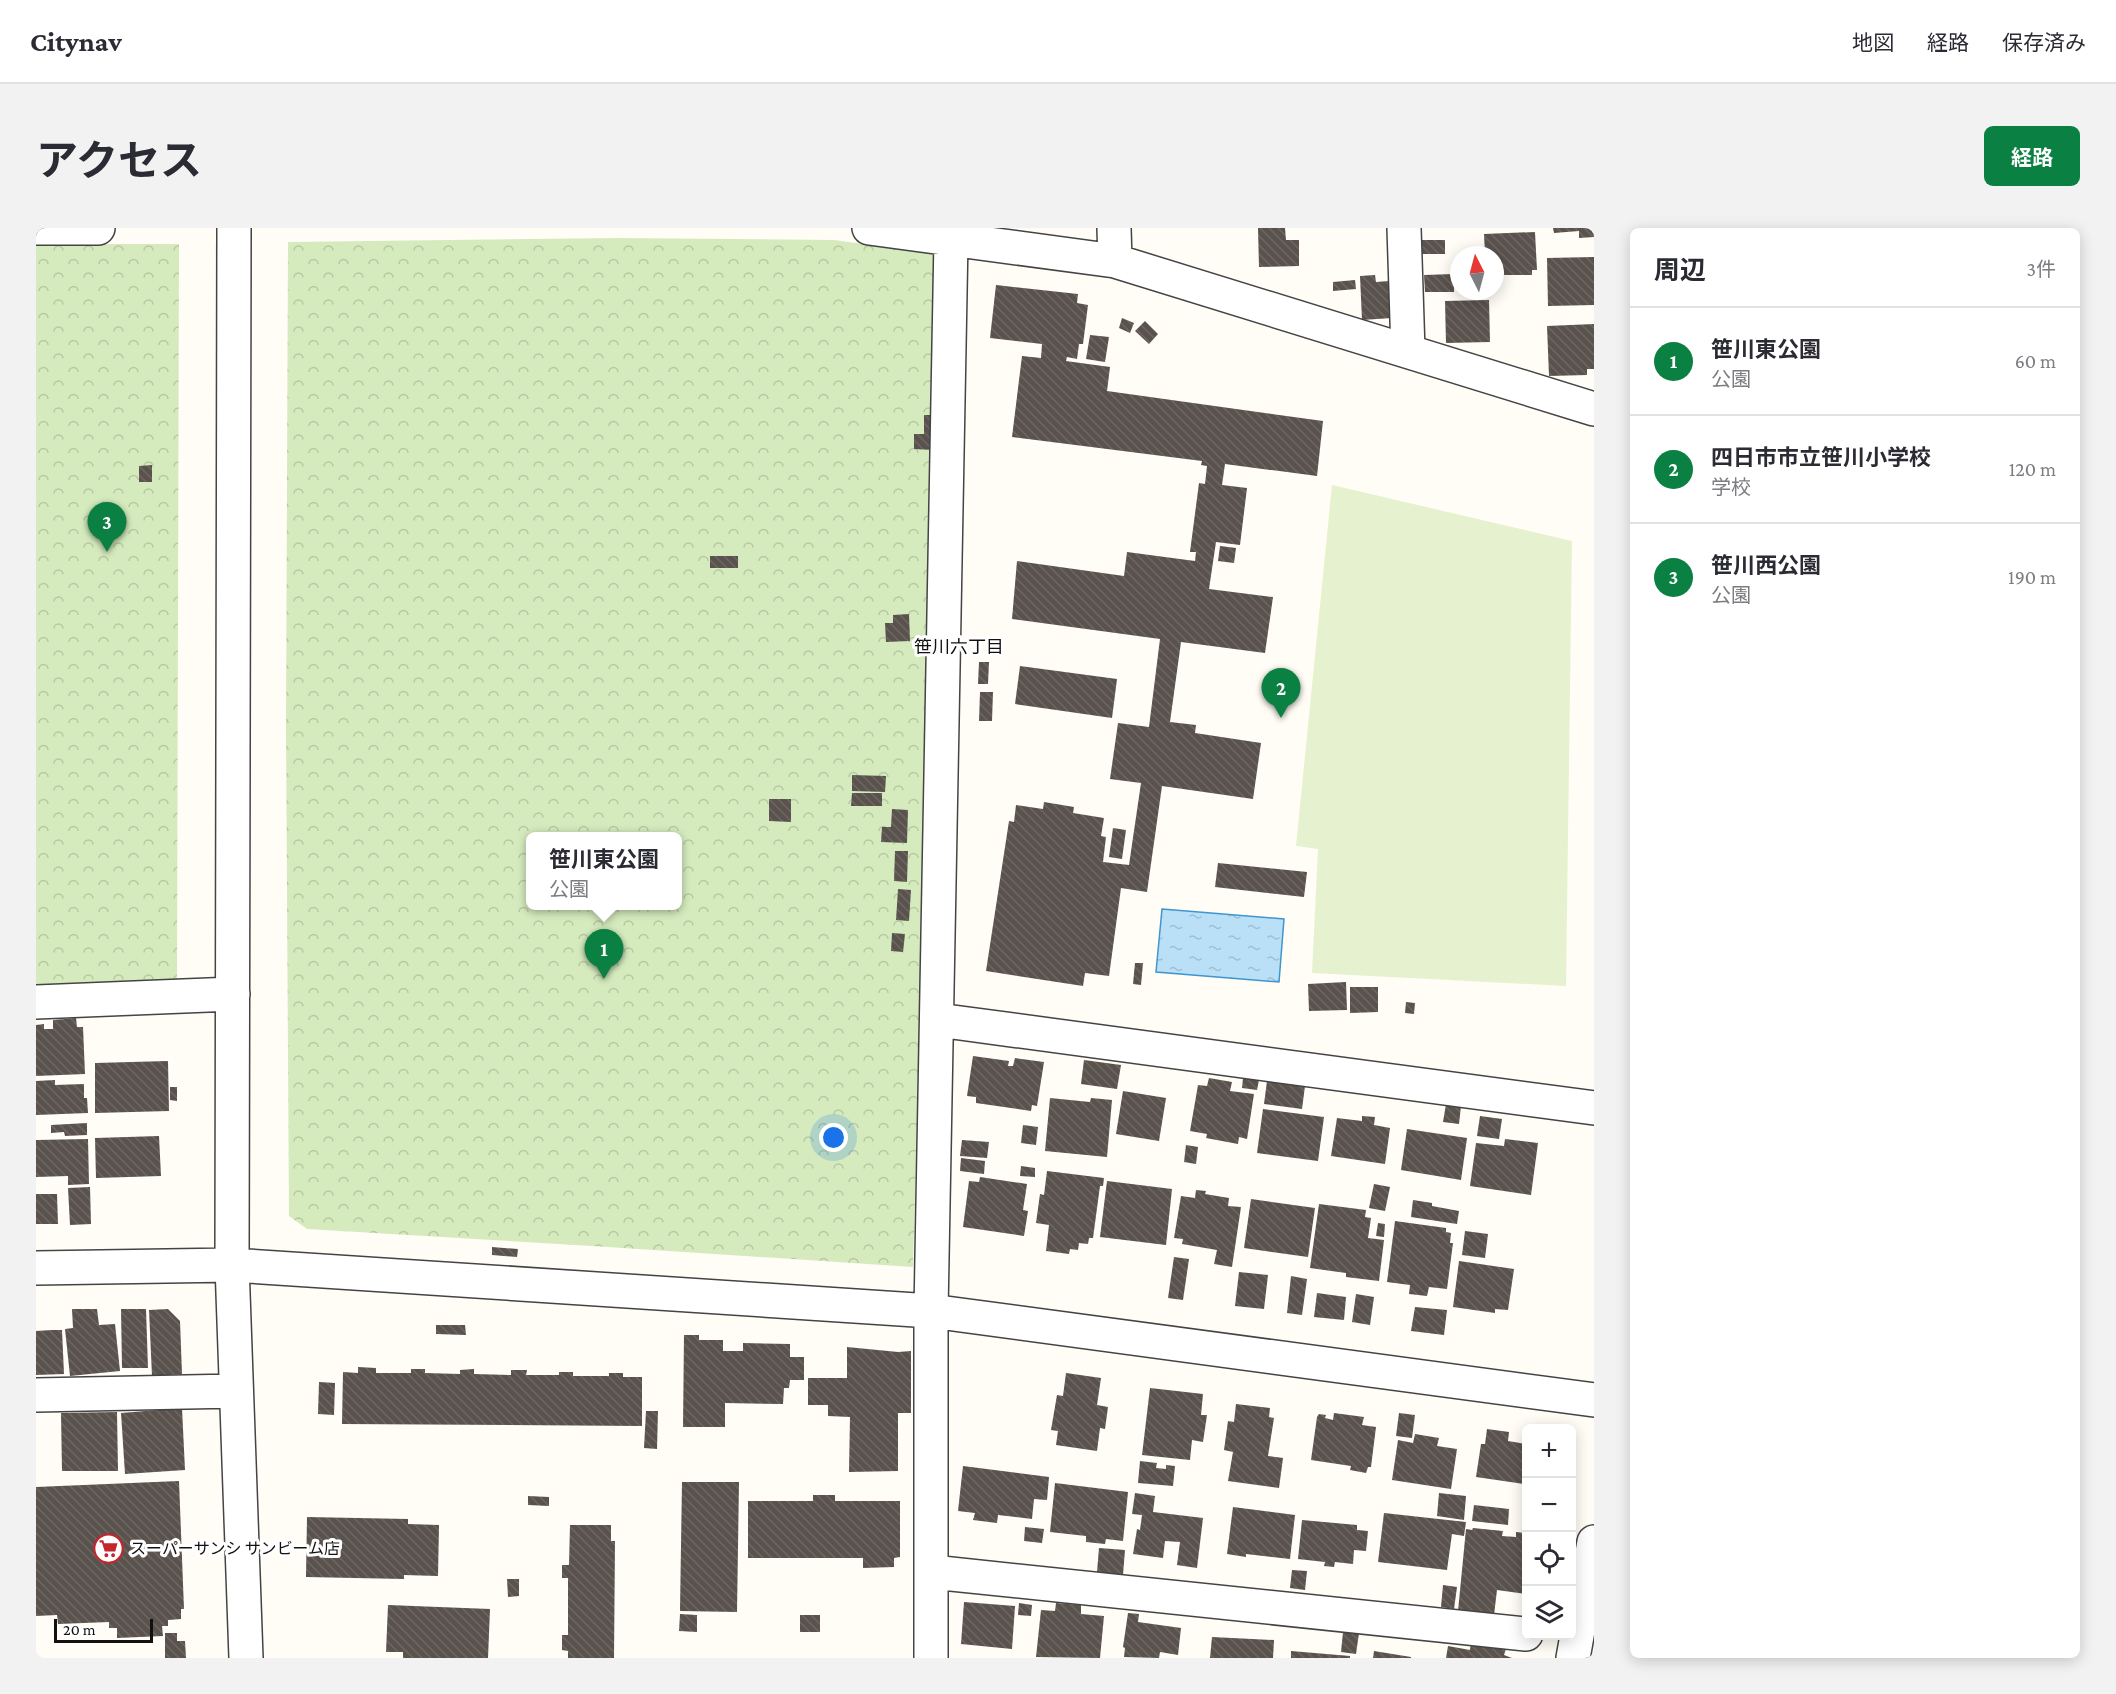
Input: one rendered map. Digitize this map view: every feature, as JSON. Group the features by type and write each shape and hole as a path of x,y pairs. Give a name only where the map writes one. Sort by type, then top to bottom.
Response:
{"street":[{"path":"36,228 98,228"},
{"path":"234,228 232,1265 246,1658"},
{"path":"869,228 1115,261 1594,409"},
{"path":"1114,228 1115,261"},
{"path":"1404,228 1408,351"},
{"path":"931,1658 931,1311 951,240"},
{"path":"36,1002 233,994"},
{"path":"938,1020 1594,1108"},
{"path":"36,1268 232,1265 931,1311 1594,1400"},
{"path":"36,1395 236,1390"},
{"path":"1556,1640 1581,1647 1594,1542"},
{"path":"932,1572 1522,1633"}],"green space":[{"path":"617,238 834,240 931,253 938,261 928,743 913,1267 307,1229 289,1216 286,727 288,242"},
{"path":"36,244 179,244 177,981 36,987"},
{"path":"1332,485 1572,541 1566,986 1312,973 1318,849 1296,846"}],"water":[{"path":"1162,909 1284,919 1279,982 1156,972"}],"building":[{"path":"1258,228 1285,228 1286,240 1299,240 1299,266 1259,267"},
{"path":"1553,228 1594,228 1594,237 1579,238 1579,231 1554,233"},
{"path":"1535,232 1537,270 1532,270 1532,275 1504,275 1504,246 1485,246 1484,234"},
{"path":"1422,240 1445,240 1445,254 1422,254"},
{"path":"1594,257 1594,305 1548,306 1547,258"},
{"path":"1450,274 1450,292 1425,292 1424,275"},
{"path":"1375,275 1376,282 1389,281 1392,318 1362,320 1360,276"},
{"path":"1355,280 1356,289 1333,291 1333,282"},
{"path":"996,285 1078,294 1077,303 1088,305 1083,344 1079,344 1077,359 1067,357 1066,361 1110,367 1107,391 1323,421 1317,476 1225,464 1222,485 1247,488 1240,545 1216,542 1209,589 1273,597 1265,653 1181,642 1170,722 1196,725 1195,733 1261,743 1253,799 1162,786 1147,892 1121,888 1109,976 1085,973 1083,986 986,971 1009,821 1014,822 1016,805 1043,809 1044,802 1074,807 1073,813 1104,818 1101,836 1106,837 1103,862 1129,865 1141,783 1110,779 1118,723 1149,727 1160,639 1012,619 1017,561 1124,576 1127,552 1195,561 1196,552 1190,552 1199,483 1205,484 1207,466 1201,465 1202,461 1012,437 1022,356 1041,358 1042,344 990,338"},
{"path":"1489,300 1490,342 1446,343 1445,301"},
{"path":"1122,318 1134,323 1130,333 1119,328"},
{"path":"1145,321 1158,334 1149,344 1135,331"},
{"path":"1594,324 1594,369 1587,369 1587,375 1549,376 1547,326"},
{"path":"1090,335 1109,337 1105,362 1086,359"},
{"path":"924,415 934,415 933,450 914,449 914,434 924,434"},
{"path":"152,465 152,482 139,482 139,466"},
{"path":"1220,546 1236,548 1234,563 1218,561"},
{"path":"710,556 738,556 738,568 710,568"},
{"path":"909,614 910,641 886,642 885,623 893,623 893,615"},
{"path":"979,662 989,662 988,684 978,684"},
{"path":"1020,666 1117,679 1112,718 1015,704"},
{"path":"980,692 993,692 992,721 979,721"},
{"path":"852,775 886,776 885,792 852,791"},
{"path":"852,793 882,793 882,806 851,806"},
{"path":"769,799 791,799 791,822 769,821"},
{"path":"892,809 908,810 907,843 881,842 882,827 891,827"},
{"path":"1113,828 1126,830 1122,859 1109,857"},
{"path":"895,851 908,851 907,882 894,881"},
{"path":"1218,863 1307,872 1304,897 1215,887"},
{"path":"898,889 911,890 909,921 896,920"},
{"path":"892,933 905,934 903,952 891,951"},
{"path":"1135,963 1143,963 1141,985 1133,984"},
{"path":"1346,982 1347,1010 1309,1011 1308,984"},
{"path":"1350,987 1378,987 1378,1012 1350,1013"},
{"path":"1406,1002 1415,1003 1414,1014 1405,1013"},
{"path":"76,1018 77,1027 83,1027 85,1074 36,1076 36,1025 44,1024 44,1029 53,1029 53,1020"},
{"path":"973,1056 1009,1061 1008,1066 1013,1066 1015,1058 1044,1062 1037,1106 1032,1105 1031,1111 976,1103 976,1097 967,1096"},
{"path":"1084,1060 1121,1065 1117,1089 1081,1084"},
{"path":"168,1061 169,1111 95,1113 95,1063"},
{"path":"1209,1078 1232,1082 1230,1091 1254,1094 1247,1139 1239,1137 1238,1144 1206,1138 1207,1134 1190,1131 1198,1085 1207,1086"},
{"path":"1243,1078 1259,1080 1257,1090 1242,1088"},
{"path":"55,1080 55,1085 84,1084 84,1098 87,1098 88,1113 36,1115 36,1081"},
{"path":"1267,1081 1305,1086 1302,1109 1264,1104"},
{"path":"170,1087 177,1087 177,1101 170,1100"},
{"path":"1123,1091 1166,1098 1159,1141 1116,1134"},
{"path":"1050,1098 1090,1102 1091,1098 1112,1100 1107,1157 1045,1151"},
{"path":"1446,1104 1461,1106 1459,1124 1443,1122"},
{"path":"1263,1109 1324,1117 1318,1161 1257,1153"},
{"path":"1362,1116 1375,1117 1374,1125 1390,1128 1385,1164 1331,1156 1337,1118 1362,1121"},
{"path":"1480,1116 1502,1119 1499,1139 1477,1136"},
{"path":"87,1123 87,1135 65,1136 64,1132 51,1133 51,1125"},
{"path":"1023,1125 1038,1127 1036,1145 1021,1143"},
{"path":"1407,1129 1467,1138 1461,1180 1401,1170"},
{"path":"159,1136 161,1176 96,1178 95,1138"},
{"path":"88,1139 89,1184 68,1185 68,1176 36,1177 36,1140"},
{"path":"1505,1139 1538,1143 1531,1195 1470,1186 1476,1143 1504,1146"},
{"path":"962,1140 989,1142 987,1158 960,1156"},
{"path":"1186,1145 1198,1147 1196,1164 1184,1162"},
{"path":"961,1158 985,1161 984,1174 960,1171"},
{"path":"1021,1166 1035,1168 1035,1177 1020,1176"},
{"path":"1047,1171 1104,1178 1103,1186 1100,1186 1093,1238 1089,1238 1088,1244 1079,1243 1078,1250 1070,1249 1069,1254 1046,1251 1049,1225 1036,1223 1040,1194 1044,1195"},
{"path":"980,1177 1027,1184 1023,1210 1028,1211 1024,1236 963,1227 969,1181 979,1182"},
{"path":"1107,1181 1172,1189 1166,1245 1100,1237"},
{"path":"1374,1184 1390,1187 1385,1211 1369,1208"},
{"path":"90,1187 91,1224 70,1225 68,1188"},
{"path":"1196,1190 1229,1198 1228,1206 1241,1207 1232,1267 1214,1264 1217,1250 1182,1244 1183,1239 1174,1238 1181,1196 1195,1198"},
{"path":"36,1194 57,1194 58,1224 36,1224"},
{"path":"1251,1199 1315,1208 1308,1257 1244,1248"},
{"path":"1413,1200 1459,1211 1457,1224 1411,1217"},
{"path":"1319,1204 1366,1210 1365,1217 1371,1218 1368,1238 1384,1240 1379,1281 1346,1277 1346,1273 1310,1268"},
{"path":"1395,1221 1446,1228 1446,1232 1451,1233 1450,1243 1453,1243 1447,1289 1429,1287 1427,1296 1409,1294 1410,1285 1387,1282"},
{"path":"1378,1223 1385,1224 1384,1237 1376,1236"},
{"path":"1465,1231 1488,1234 1485,1258 1462,1255"},
{"path":"492,1247 518,1249 517,1257 492,1255"},
{"path":"1174,1257 1189,1259 1183,1300 1168,1298"},
{"path":"1459,1261 1514,1269 1508,1310 1495,1309 1495,1313 1453,1307"},
{"path":"1239,1272 1268,1275 1264,1309 1235,1306"},
{"path":"1291,1276 1307,1279 1302,1315 1287,1313"},
{"path":"1317,1293 1346,1297 1344,1320 1314,1317"},
{"path":"1356,1294 1374,1297 1370,1325 1352,1322"},
{"path":"1415,1307 1447,1310 1444,1335 1411,1331"},
{"path":"72,1309 97,1309 99,1325 115,1324 120,1371 70,1376 65,1329 73,1328"},
{"path":"121,1309 146,1309 148,1368 122,1368"},
{"path":"168,1309 180,1321 182,1374 152,1376 149,1310"},
{"path":"436,1325 465,1325 466,1335 436,1334"},
{"path":"62,1330 64,1374 36,1375 36,1331"},
{"path":"684,1335 699,1335 699,1340 723,1340 723,1351 743,1351 743,1343 790,1344 790,1357 804,1357 804,1380 790,1380 789,1388 784,1388 783,1404 725,1403 725,1427 683,1427"},
{"path":"847,1347 898,1352 911,1351 911,1413 898,1413 898,1471 849,1472 850,1417 828,1416 828,1405 808,1405 808,1378 847,1378"},
{"path":"358,1367 376,1368 376,1373 411,1373 411,1369 425,1369 425,1373 460,1374 460,1370 474,1369 474,1374 511,1375 511,1370 527,1370 526,1375 559,1375 559,1372 573,1372 573,1376 609,1376 609,1373 623,1373 623,1377 642,1377 642,1426 342,1424 343,1372 358,1373"},
{"path":"1066,1373 1101,1378 1097,1405 1108,1407 1105,1429 1100,1428 1097,1451 1056,1445 1058,1431 1051,1430 1057,1395 1063,1396"},
{"path":"319,1382 335,1383 334,1415 318,1414"},
{"path":"1150,1388 1203,1394 1201,1415 1207,1415 1203,1442 1192,1440 1190,1460 1142,1455"},
{"path":"1236,1404 1270,1408 1269,1417 1274,1418 1268,1456 1283,1458 1279,1488 1228,1481 1233,1452 1224,1450 1228,1421 1234,1422"},
{"path":"182,1408 185,1470 125,1474 121,1413"},
{"path":"646,1411 658,1411 657,1449 644,1448"},
{"path":"117,1412 118,1471 62,1471 61,1413"},
{"path":"1334,1413 1364,1417 1362,1425 1376,1427 1371,1467 1368,1467 1366,1473 1350,1470 1351,1466 1311,1460 1317,1417 1319,1414 1326,1415 1325,1418 1333,1420"},
{"path":"1399,1413 1415,1415 1412,1438 1396,1436"},
{"path":"1487,1429 1509,1432 1508,1441 1522,1443 1522,1484 1476,1477 1481,1444 1485,1444"},
{"path":"1415,1434 1439,1438 1437,1446 1457,1449 1451,1489 1392,1480 1398,1440 1413,1443"},
{"path":"1140,1461 1157,1463 1156,1468 1166,1469 1166,1465 1175,1466 1173,1486 1138,1483"},
{"path":"963,1466 1049,1477 1047,1500 1034,1499 1032,1519 998,1515 997,1523 973,1520 975,1513 958,1511"},
{"name":"スーパーサンシ サンビーム店","path":"179,1481 184,1609 181,1609 181,1619 168,1620 168,1626 162,1626 163,1636 117,1638 117,1628 109,1628 109,1622 58,1624 57,1615 36,1616 36,1487"},
{"path":"682,1482 739,1482 737,1612 680,1611"},
{"path":"1055,1483 1128,1492 1123,1541 1106,1539 1105,1544 1086,1542 1086,1536 1050,1532"},
{"path":"1135,1493 1155,1496 1153,1512 1203,1518 1197,1568 1177,1565 1180,1542 1165,1541 1163,1558 1133,1554 1142,1515 1132,1514"},
{"path":"1439,1493 1466,1496 1464,1520 1437,1516"},
{"path":"813,1495 835,1495 835,1501 900,1501 900,1557 894,1558 894,1567 863,1568 863,1558 748,1558 748,1501 813,1501"},
{"path":"528,1496 549,1497 549,1506 528,1505"},
{"path":"1474,1505 1509,1509 1508,1525 1472,1521"},
{"path":"1233,1507 1295,1515 1290,1559 1227,1554"},
{"path":"1384,1513 1466,1522 1464,1536 1452,1534 1447,1570 1378,1562"},
{"path":"307,1517 408,1519 408,1524 439,1525 438,1576 404,1575 404,1579 306,1577"},
{"path":"1302,1520 1357,1525 1357,1530 1368,1531 1366,1551 1354,1550 1353,1564 1335,1562 1334,1567 1324,1566 1325,1562 1298,1559"},
{"path":"570,1525 611,1525 611,1541 615,1541 614,1658 568,1658 568,1651 562,1650 562,1635 568,1635 568,1578 562,1578 562,1565 569,1565"},
{"path":"1025,1527 1044,1529 1042,1543 1024,1541"},
{"path":"1473,1528 1503,1531 1502,1536 1516,1537 1516,1532 1522,1533 1522,1593 1497,1590 1494,1615 1458,1611 1466,1529 1472,1530"},
{"path":"1099,1548 1125,1550 1123,1575 1097,1572"},
{"path":"1292,1570 1307,1571 1305,1590 1290,1588"},
{"path":"507,1579 519,1579 519,1596 508,1597"},
{"path":"1443,1585 1457,1587 1454,1609 1441,1607"},
{"path":"964,1602 1015,1606 1012,1649 961,1644"},
{"path":"1019,1603 1032,1605 1031,1616 1018,1615"},
{"path":"1056,1603 1081,1605 1081,1614 1104,1616 1100,1658 1036,1657 1041,1610 1055,1611"},
{"path":"388,1605 490,1609 488,1658 403,1658 403,1652 386,1652"},
{"path":"1128,1613 1139,1614 1138,1622 1181,1628 1178,1655 1160,1652 1159,1658 1124,1657 1125,1648 1123,1647"},
{"path":"680,1614 697,1615 697,1632 679,1631"},
{"path":"800,1615 820,1615 820,1632 800,1632"},
{"path":"1343,1632 1359,1633 1356,1654 1341,1652"},
{"path":"165,1633 177,1633 177,1641 185,1641 186,1658 165,1658"},
{"path":"1212,1637 1274,1640 1273,1658 1210,1658"},
{"path":"1471,1642 1506,1649 1504,1655 1512,1658 1446,1658 1448,1646 1470,1650"},
{"path":"1291,1651 1350,1656 1350,1658 1291,1658"},
{"path":"1374,1651 1411,1657 1411,1658 1373,1658"}],"place":[{"name":"笹川西公園","path":"107,552"},
{"name":"四日市市立笹川小学校","path":"1281,718"},
{"name":"笹川東公園","path":"604,979"},
{"name":"スーパーサンシ サンビーム店","path":"109,1548"}],"district":[{"name":"笹川六丁目","path":"959,647"}]}
